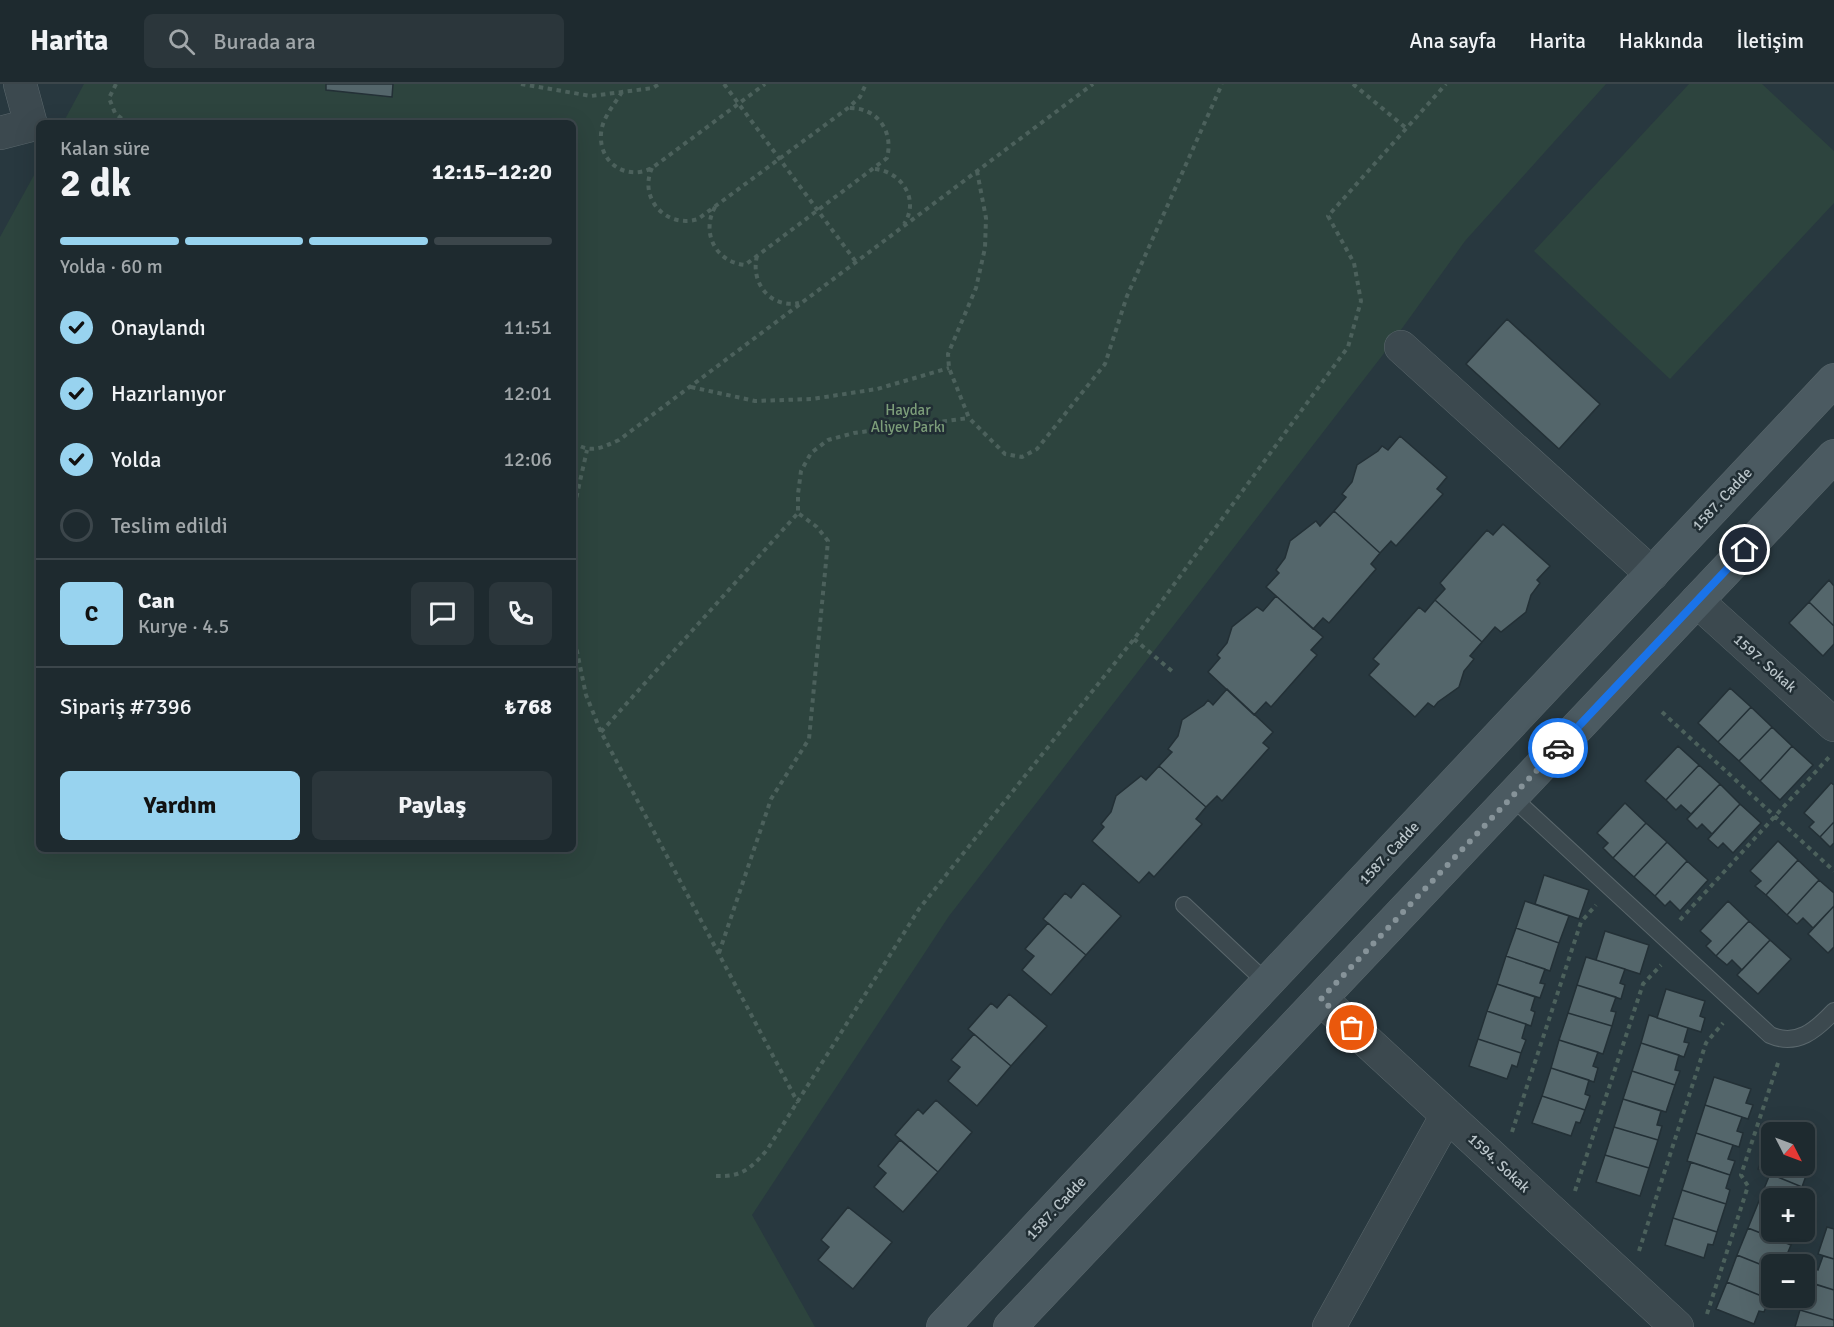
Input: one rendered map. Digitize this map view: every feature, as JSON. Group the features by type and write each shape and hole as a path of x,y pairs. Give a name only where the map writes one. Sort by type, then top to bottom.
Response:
{"main road":[{"name":"1587. Cadde","path":"944,1327 1834,380"},
{"path":"1010,1327 1834,456"}],"street":[{"path":"0,134 31,125 20,84"},
{"path":"1401,347 1652,574"},
{"name":"1597. Sokak","path":"1697,601 1834,726"},
{"name":"1594. Sokak","path":"1321,999 1628,1282 1691,1322"},
{"path":"1329,1327 1447,1116"}],"lane":[{"path":"1512,797 1763,1030 1778,1038 1802,1038 1822,1024 1834,1011"},
{"path":"1184,905 1267,983"}],"path":[{"path":"116,84 110,98 115,113 123,120"},
{"path":"521,84 591,96 653,88 659,84"},
{"path":"724,84 856,262"},
{"path":"622,92 603,123 601,142 609,160 625,172 634,174 652,168 765,84"},
{"path":"652,168 648,190 656,208 663,215 681,221 698,219 848,108 860,98 866,84"},
{"path":"576,443 587,450 603,447 619,440 1093,84"},
{"path":"977,171 986,218 985,248 976,288 948,354 949,368 969,418 1005,454 1022,457 1036,449 1105,364 1127,296 1222,84"},
{"path":"1353,84 1406,129"},
{"path":"716,1176 731,1177 749,1170 767,1150 919,909 1134,639 1348,347 1361,301 1354,263 1328,216 1446,84"},
{"path":"715,207 709,223 712,243 724,258 742,265 887,158 890,149 886,129 874,114 865,109 848,108"},
{"path":"873,169 886,171 895,176 907,191 910,210 902,228"},
{"path":"757,255 755,273 764,291 779,302 789,304 803,302"},
{"path":"691,386 755,401 812,399 877,389 949,368"},
{"path":"601,732 798,513 801,471 811,453 828,440 854,433 969,418"},
{"path":"576,500 587,450"},
{"path":"718,954 771,799 808,739 828,541 817,526 798,513"},
{"path":"1134,639 1173,672"},
{"path":"576,647 586,695 601,732 798,1104"},
{"path":"1662,712 1834,871"},
{"path":"1564,1224 1643,984 1670,943 1775,817 1834,752"},
{"path":"1501,1165 1581,922 1611,888"},
{"path":"1628,1282 1706,1043 1737,1006"},
{"path":"1691,1322 1748,1186 1742,1175 1785,1039"}],"green space":[{"name":"Haydar Aliyev Parkı","path":"84,84 1606,84 1465,241 1385,352 949,916 752,1215 815,1327 0,1327 0,237 36,171 36,852 576,852 576,120 65,120"},
{"path":"1689,84 1762,84 1834,151 1834,203 1670,379 1534,251"}],"building":[{"path":"326,84 393,84 392,97 326,90"},
{"path":"1507,319 1600,404 1559,449 1466,364"},
{"path":"1400,436 1447,477 1437,489 1443,494 1396,546 1391,541 1380,553 1334,511 1346,497 1342,494 1352,482 1357,465 1382,446 1388,450"},
{"path":"1334,511 1380,553 1371,564 1376,569 1329,623 1323,618 1313,629 1266,587 1279,573 1276,570 1285,558 1290,541 1316,521 1320,526"},
{"path":"1503,524 1550,566 1537,580 1540,583 1531,595 1526,612 1501,632 1495,627 1482,642 1435,600 1445,589 1440,583 1487,530 1493,535"},
{"path":"1829,580 1834,586 1834,626 1809,602"},
{"path":"1276,596 1323,637 1311,650 1317,655 1271,707 1266,702 1254,715 1208,672 1220,658 1217,655 1227,643 1232,627 1257,607 1263,611"},
{"path":"1435,600 1482,642 1470,656 1474,659 1464,671 1459,687 1434,707 1428,703 1415,717 1369,675 1379,664 1373,659 1419,607 1425,612"},
{"path":"1809,602 1834,626 1834,644 1823,656 1789,623"},
{"path":"1730,688 1751,707 1718,742 1698,723"},
{"path":"1227,689 1273,732 1263,743 1269,748 1222,801 1217,796 1206,807 1159,766 1172,752 1168,749 1178,736 1182,720 1208,700 1213,705"},
{"path":"1751,707 1772,727 1739,761 1718,742"},
{"path":"1772,727 1792,746 1760,781 1739,761"},
{"path":"1678,746 1699,765 1666,800 1645,781"},
{"path":"1792,746 1813,765 1780,800 1760,781"},
{"path":"1699,765 1720,784 1691,814 1681,805 1676,810 1666,800"},
{"path":"1159,766 1206,807 1196,819 1202,824 1154,877 1149,872 1139,883 1092,841 1104,827 1101,824 1111,812 1116,796 1141,776 1146,780"},
{"path":"1831,783 1834,785 1834,822 1820,837 1809,827 1814,822 1804,813"},
{"path":"1720,784 1740,804 1712,834 1702,824 1697,829 1687,819"},
{"path":"1625,803 1646,823 1613,858 1603,848 1608,843 1597,833"},
{"path":"1740,804 1761,823 1733,853 1723,843 1718,848 1708,839"},
{"path":"1834,822 1834,843 1830,847 1820,837"},
{"path":"1646,823 1667,842 1634,877 1613,858"},
{"path":"1778,841 1798,860 1766,895 1755,886 1761,881 1750,871"},
{"path":"1667,842 1687,861 1655,896 1634,877"},
{"path":"1798,860 1819,880 1787,915 1766,895"},
{"path":"1687,861 1708,880 1680,911 1670,901 1665,906 1655,896"},
{"path":"1544,875 1589,890 1579,919 1535,904"},
{"path":"1819,880 1834,893 1834,906 1813,928 1803,918 1797,924 1787,915"},
{"path":"1083,883 1121,916 1086,955 1043,919 1065,893 1071,898"},
{"path":"1525,901 1569,916 1559,943 1516,928"},
{"path":"1728,901 1749,921 1716,956 1706,946 1711,941 1700,931"},
{"path":"1834,906 1834,947 1828,953 1808,934"},
{"path":"1749,921 1770,940 1742,970 1732,960 1727,965 1716,956"},
{"path":"1048,923 1086,955 1051,995 1022,970 1034,956 1025,949"},
{"path":"1516,928 1559,943 1550,971 1506,956"},
{"path":"1605,931 1649,945 1640,974 1596,960"},
{"path":"1770,940 1791,959 1758,994 1737,975"},
{"path":"1506,956 1545,969 1540,983 1545,984 1540,998 1497,984"},
{"path":"1586,957 1625,969 1620,983 1625,985 1621,999 1577,985"},
{"path":"1497,984 1535,997 1531,1010 1535,1012 1531,1026 1487,1011"},
{"path":"1577,985 1616,997 1611,1011 1616,1012 1612,1026 1568,1013"},
{"path":"1666,989 1705,1001 1700,1016 1705,1018 1701,1032 1657,1018"},
{"path":"1009,994 1047,1026 1011,1066 968,1029 991,1003 997,1008"},
{"path":"1487,1011 1526,1024 1522,1038 1526,1040 1521,1053 1478,1039"},
{"path":"1568,1013 1612,1026 1603,1054 1559,1040"},
{"path":"1649,1015 1688,1028 1684,1042 1689,1043 1684,1057 1641,1043"},
{"path":"974,1034 1011,1066 977,1106 948,1081 960,1067 951,1060"},
{"path":"1478,1039 1521,1053 1517,1067 1512,1065 1507,1079 1469,1066"},
{"path":"1559,1040 1598,1052 1593,1066 1598,1068 1594,1082 1551,1068"},
{"path":"1641,1043 1679,1055 1675,1070 1680,1071 1675,1085 1632,1071"},
{"path":"1551,1068 1589,1080 1585,1094 1590,1096 1585,1110 1542,1096"},
{"path":"1632,1071 1675,1085 1666,1112 1623,1099"},
{"path":"1714,1077 1751,1089 1746,1103 1753,1105 1748,1119 1705,1105"},
{"path":"1542,1096 1585,1110 1580,1123 1576,1122 1571,1136 1532,1123"},
{"path":"1623,1099 1661,1111 1657,1125 1662,1126 1658,1140 1614,1127"},
{"path":"936,1100 972,1132 938,1172 895,1135 918,1109 923,1114"},
{"path":"1705,1105 1742,1117 1737,1131 1743,1133 1739,1147 1696,1133"},
{"path":"1614,1127 1658,1140 1649,1168 1605,1155"},
{"path":"1696,1133 1733,1145 1728,1159 1735,1161 1730,1175 1687,1161"},
{"path":"900,1140 938,1172 903,1212 874,1187 886,1173 878,1166"},
{"path":"1605,1155 1649,1168 1640,1196 1596,1182"},
{"path":"1691,1162 1730,1175 1726,1188 1730,1190 1726,1204 1682,1190"},
{"path":"1769,1176 1775,1176 1805,1188 1764,1188"},
{"path":"1775,1176 1806,1176 1802,1187"},
{"path":"1682,1190 1726,1204 1717,1232 1673,1218"},
{"path":"1759,1201 1761,1202 1761,1233 1748,1228"},
{"path":"848,1207 892,1242 853,1289 818,1260 829,1247 821,1240"},
{"path":"1673,1218 1717,1232 1713,1245 1708,1244 1704,1258 1665,1245"},
{"path":"1827,1227 1834,1229 1834,1259 1818,1254"},
{"path":"1748,1228 1761,1233 1761,1242 1783,1242 1791,1245 1787,1254 1761,1254 1761,1265 1737,1255"},
{"path":"1737,1255 1761,1265 1761,1296 1727,1282"},
{"path":"1823,1256 1834,1259 1834,1290 1815,1284 1815,1268 1818,1270"},
{"path":"1727,1282 1761,1296 1761,1308 1766,1308 1764,1312 1759,1311 1754,1324 1716,1309"},
{"path":"1815,1284 1834,1290 1834,1320 1800,1310 1801,1308 1815,1308"},
{"path":"1800,1310 1834,1320 1834,1327 1795,1327"}],"way so far":[{"path":"1352,1028 1321,999 1558,748"}],"route":[{"path":"1558,748 1745,550"}]}
